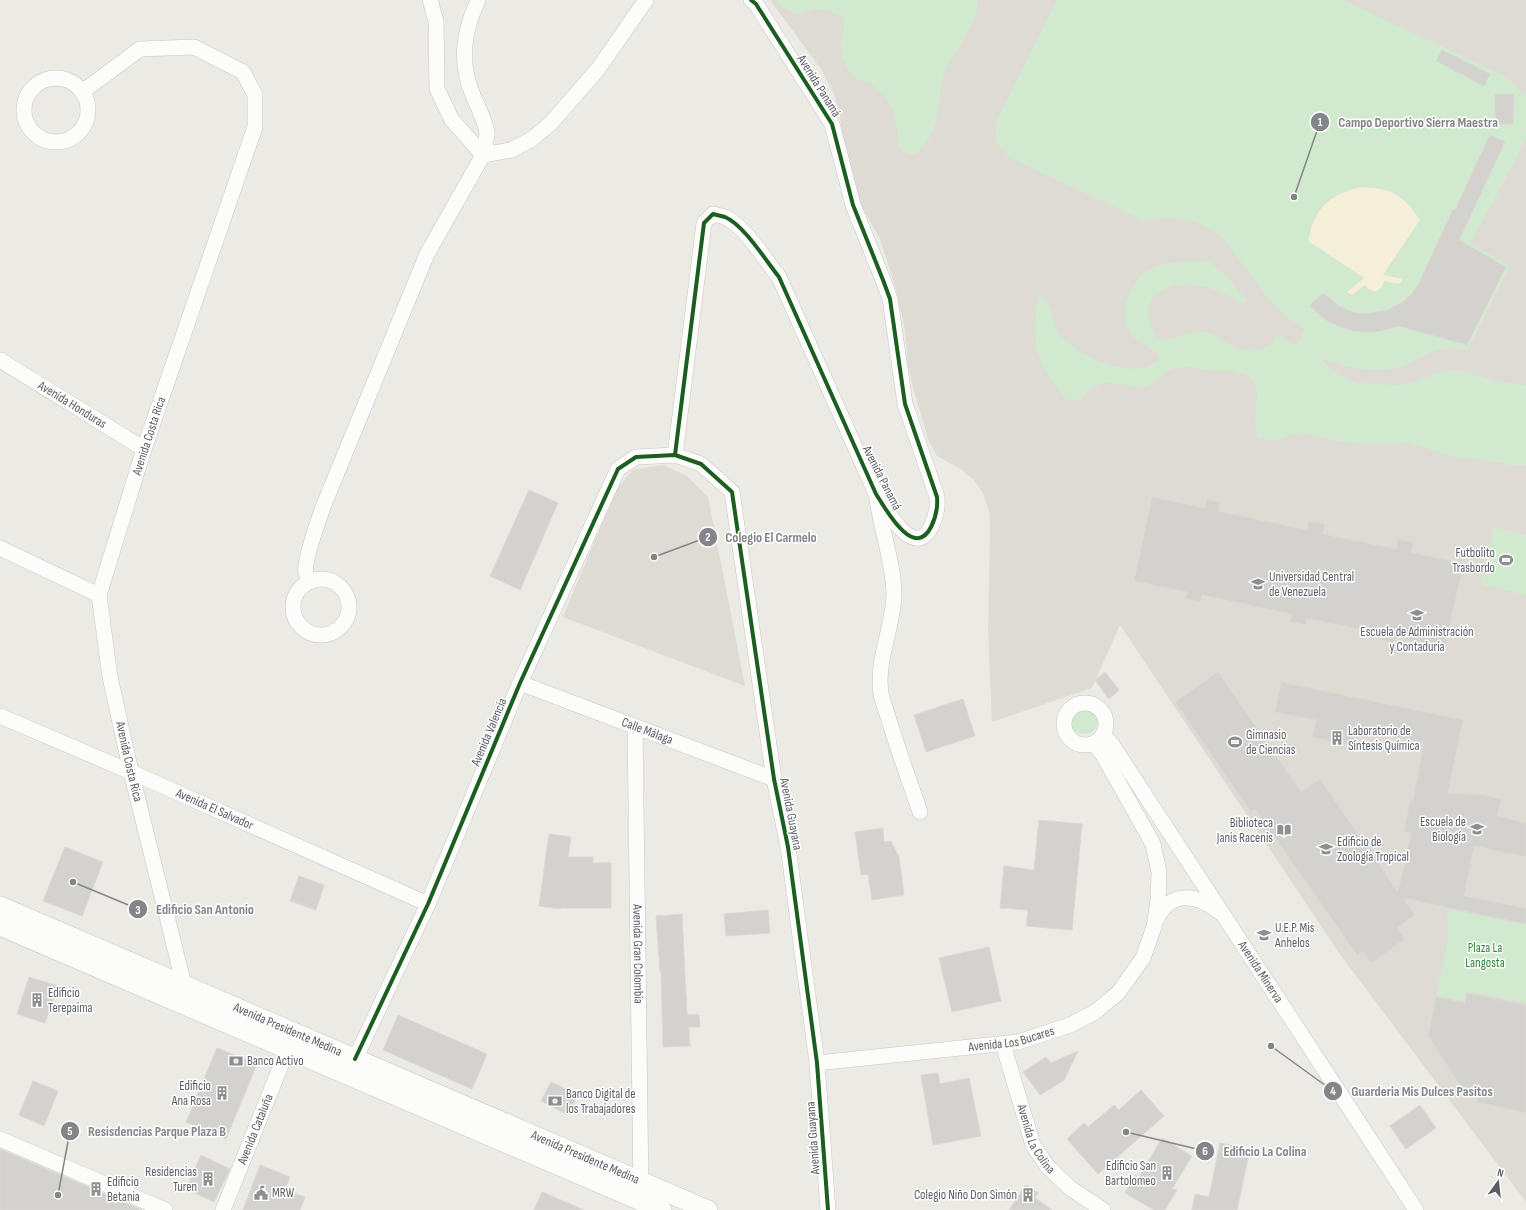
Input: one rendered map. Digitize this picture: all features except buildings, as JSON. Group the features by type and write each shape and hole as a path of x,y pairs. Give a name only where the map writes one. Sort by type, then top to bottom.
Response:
{"street":[{"path":"430,0 436,21 437,89 452,120 483,155"},
{"path":"310,582 306,573 306,564 325,502 427,254 483,155 487,134 484,120 471,91 464,58 466,34 478,0"},
{"path":"483,155 511,150 532,139 551,123 598,69 646,0"},
{"name":"Avenida Panamá","path":"675,455 704,223 713,214 726,218 742,230 779,277 876,494 893,520 901,530 911,536 923,536 928,532 937,512 937,497 905,404 890,299 884,280 853,206 832,124 756,4 751,0"},
{"name":"Avenida Costa Rica","path":"82,92 140,49 194,47 243,72 255,95 254,127 144,449 99,595 110,677 131,772 184,985"},
{"path":"63,78 72,82 82,92 88,108 87,119 82,128 74,136 64,140 53,141 42,138 33,132 27,124 24,113 24,103 34,86 43,80 63,78"},
{"name":"Avenida Honduras","path":"0,360 144,449"},
{"name":"Avenida Valencia","path":"355,1059 428,904 520,683 618,469 636,457 675,455"},
{"name":"Avenida Guayana","path":"675,455 701,464 732,492 774,779 788,848 817,1063 828,1210"},
{"path":"876,494 879,516 890,561 894,594 890,625 884,648 881,693 897,747 920,812"},
{"path":"0,548 99,595"},
{"name":"Calle Málaga","path":"520,683 774,779"},
{"name":"Avenida El Salvador","path":"0,716 131,772 428,904"},
{"name":"Avenida Gran Colombia","path":"635,726 641,1198"},
{"name":"Avenida Minerva","path":"1099,739 1113,746 1410,1208"},
{"name":"Avenida Los Bucares","path":"1099,739 1103,755 1153,844 1159,872 1158,901 1154,927"},
{"name":"Avenida Los Bucares","path":"817,1063 1018,1042 1070,1025 1095,1012 1118,993 1143,958 1159,914 1172,900 1190,897 1198,899 1214,907 1223,915"},
{"name":"Avenida Presidente Medina","path":"0,906 355,1059 641,1198 662,1210"},
{"name":"Avenida Presidente Medina","path":"0,926 641,1198 708,1210"},
{"name":"Avenida La Colina","path":"1003,1044 1033,1145 1047,1166 1070,1188 1103,1210"},
{"name":"Avenida Cataluña","path":"223,1210 288,1048"},
{"path":"0,1139 165,1210"}],"shaded area":[{"name":"Universidad Central de Venezuela","path":"770,0 1526,0 1526,1202 1339,953 1120,625 1092,688 992,722 988,630 990,514 983,493 973,479 959,468 937,456 928,439 908,365 905,330 895,286 880,239 854,192 842,137 840,113 834,94 821,69"},
{"path":"663,465 687,476 708,497 745,686 563,617 616,490 633,470"}],"green space":[{"path":"776,0 978,0 977,9 971,26 943,76 937,115 932,134 918,152 912,155 902,151 898,146 898,134 892,107 885,97 870,83 855,78 847,69 840,46 844,31 844,19 831,11 815,9 799,14 795,13 785,8"},
{"path":"1057,0 1343,0 1507,77 1526,96 1526,138 1471,243 1510,266 1467,351 1455,348 1435,351 1400,367 1389,369 1355,368 1320,359 1338,375 1357,383 1399,385 1419,380 1438,372 1458,370 1479,375 1498,382 1526,385 1526,465 1509,465 1487,460 1458,458 1409,443 1346,443 1304,434 1293,434 1275,441 1258,438 1255,423 1257,393 1255,382 1248,376 1228,370 1217,371 1186,367 1176,368 1166,372 1150,385 1140,388 1110,382 1100,384 1091,389 1080,400 1066,399 1048,374 1038,352 1035,327 1038,296 1047,302 1058,332 1065,340 1084,354 1107,364 1119,367 1146,367 1160,359 1154,351 1136,339 1129,331 1126,325 1125,316 1126,304 1128,297 1139,277 1154,268 1172,263 1209,261 1224,273 1247,301 1242,304 1220,292 1190,284 1164,289 1153,298 1149,309 1151,326 1156,336 1160,339 1170,339 1193,331 1198,331 1213,335 1232,346 1246,350 1255,350 1270,346 1278,334 1296,346 1305,329 1289,319 1270,301 1222,238 1209,228 1192,221 1169,218 1144,221 1013,159 999,146 996,137 998,118"},
{"name":"Futbolito Trasbordo","path":"1494,527 1526,535 1526,595 1480,584"},
{"path":"1084,706 1094,710 1098,720 1094,730 1084,734 1074,730 1070,720 1074,710"},
{"name":"Plaza La Langosta","path":"1447,909 1526,925 1526,1003 1467,991 1465,1002 1436,995 1448,937"}],"sand":[{"path":"1360,187 1380,189 1395,194 1408,204 1420,220 1383,275 1403,279 1399,284 1384,281 1382,287 1375,292 1368,289 1365,285 1352,295 1347,292 1364,278 1308,241 1311,229 1319,211 1331,199 1339,194"}],"cycle path":[{"path":"675,455 704,223 713,214 725,217 740,228 779,277 876,494 893,520 908,535 916,538 924,536 931,527 936,512 937,497 905,404 890,299 853,205 832,124 756,4 751,0"},
{"path":"355,1059 428,904 520,683 618,469 636,457 675,455 701,464 732,492 774,779 788,847 817,1063 828,1210"}],"place":[{"name":"Campo Deportivo Sierra Maestra","path":"1294,197"},
{"name":"Colegio El Carmelo","path":"654,557"},
{"name":"Futbolito Trasbordo","path":"1506,560"},
{"name":"Universidad Central de Venezuela","path":"1258,584"},
{"name":"Escuela de Administración y Contaduría","path":"1417,615"},
{"name":"Laboratorio de Síntesis Química","path":"1337,738"},
{"name":"Gimnasio de Ciencias","path":"1235,742"},
{"name":"Escuela de Biología","path":"1477,829"},
{"name":"Biblioteca Janis Racenis","path":"1284,830"},
{"name":"Edificio de Zoología Tropical","path":"1326,849"},
{"name":"Edificio San Antonio","path":"73,882"},
{"name":"U.E.P. Mis Anhelos","path":"1264,935"},
{"name":"Edificio Terepaima","path":"37,1000"},
{"name":"Guarderia Mis Dulces Pasitos","path":"1271,1046"},
{"name":"Banco Activo","path":"236,1061"},
{"name":"Edificio Ana Rosa","path":"222,1093"},
{"name":"Banco Digital de los Trabajadores","path":"555,1101"},
{"name":"Edificio La Colina","path":"1126,1132"},
{"name":"Edificio San Bartolomeo","path":"1167,1173"},
{"name":"Residencias Turen","path":"208,1179"},
{"name":"Edificio Betania","path":"96,1189"},
{"name":"MRW","path":"261,1193"},
{"name":"Resisdencias Parque Plaza B","path":"58,1195"},
{"name":"Colegio Niño Don Simón","path":"1028,1195"}]}
